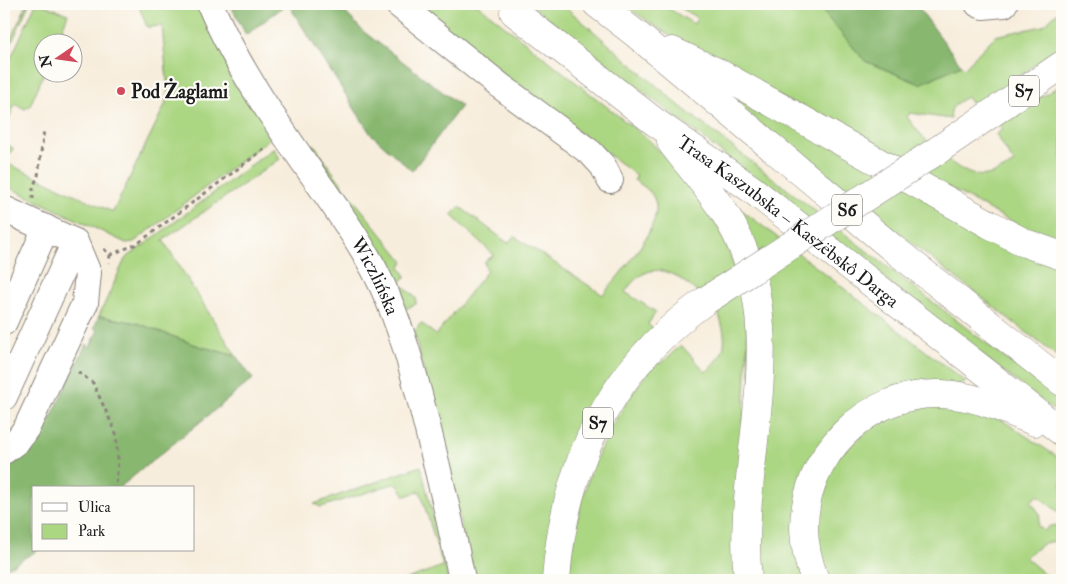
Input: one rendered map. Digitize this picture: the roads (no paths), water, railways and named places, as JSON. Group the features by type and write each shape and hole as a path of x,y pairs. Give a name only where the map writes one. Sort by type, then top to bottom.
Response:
{"highway":[{"name":"S6","path":"597,4 636,34 882,240 1062,382"},
{"name":"Trasa Kaszubska – Kaszëbskô Darga","path":"514,12 655,122 750,188 1062,432"},
{"path":"636,34 720,73 1024,243 1062,256"},
{"name":"S7","path":"556,580 557,557 570,489 582,454 606,406 654,344 685,315 705,300 938,150 1062,65"},
{"path":"655,122 726,215 747,262 756,298 762,342 762,368 746,513 748,580"},
{"name":"S6","path":"815,580 806,553 804,528 807,498 814,476 825,456 851,426 871,412 899,399 919,395 963,396 986,402 1062,432"}],"street":[{"name":"Wiczlińska","path":"210,4 232,51 285,134 358,241 382,284 400,327 444,493 462,580"},
{"path":"398,4 499,85 591,153 602,166 610,180"},
{"path":"978,4 983,6 1004,4"},
{"path":"4,209 75,242 88,273 85,303 27,427 17,441 4,451"},
{"path":"4,322 46,228"},
{"path":"4,397 75,242"}],"place":[{"name":"Pod Żaglami","path":"121,91"}]}
